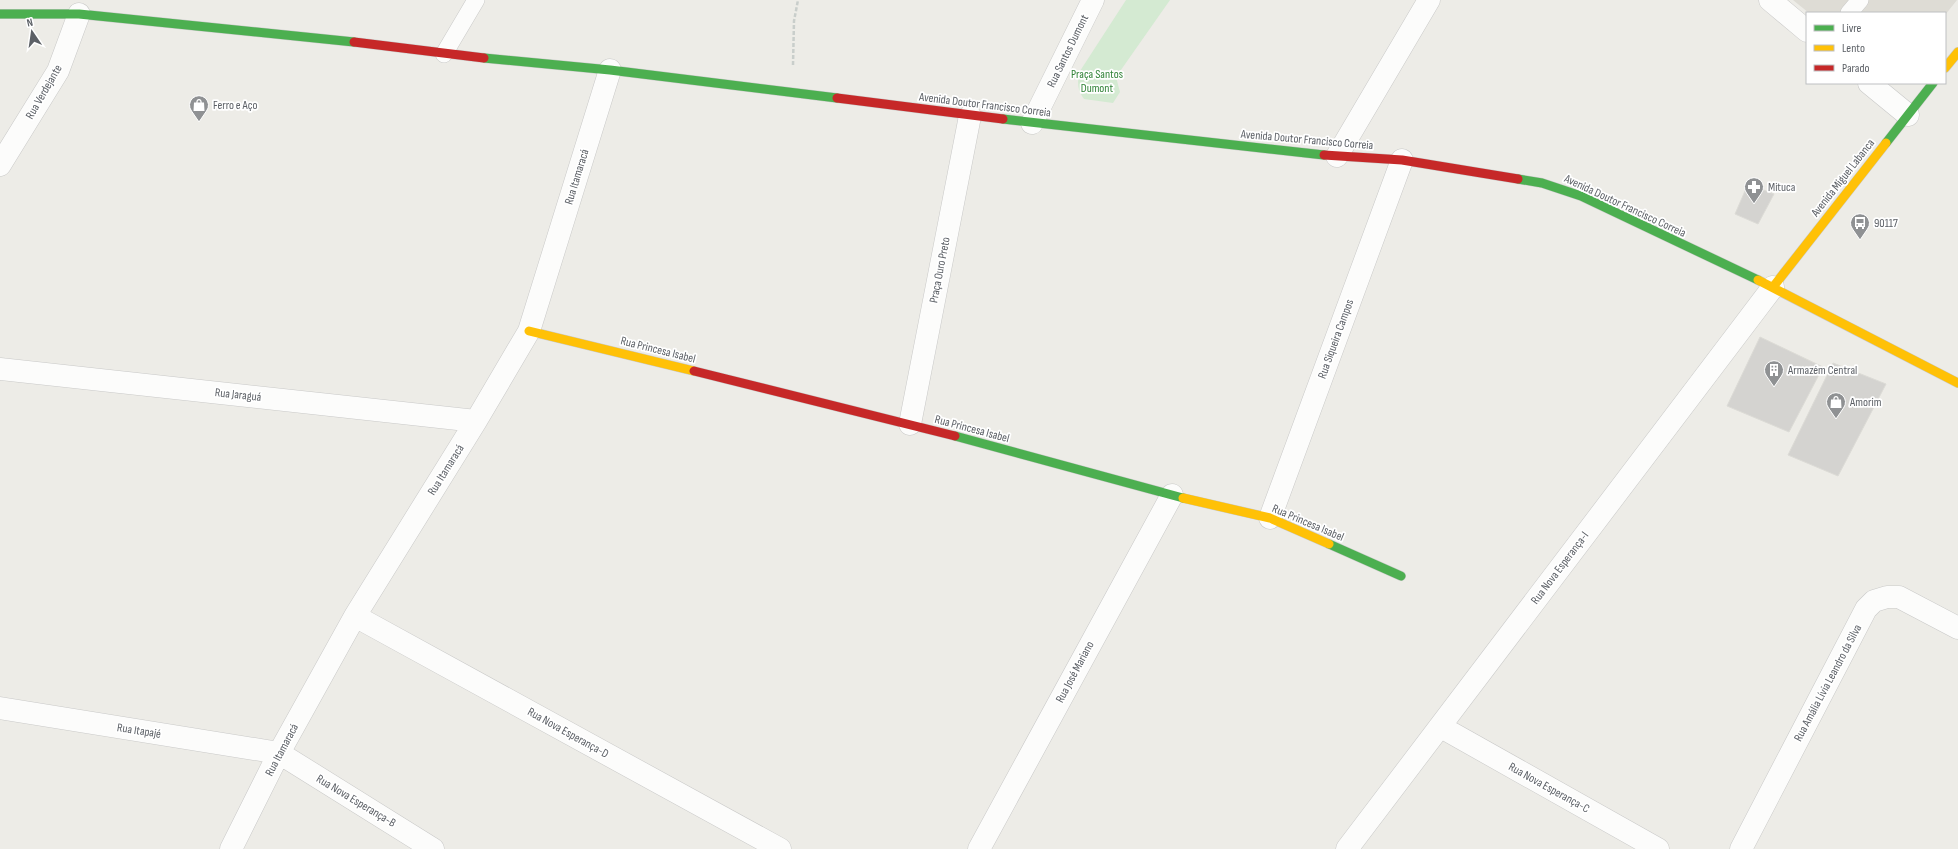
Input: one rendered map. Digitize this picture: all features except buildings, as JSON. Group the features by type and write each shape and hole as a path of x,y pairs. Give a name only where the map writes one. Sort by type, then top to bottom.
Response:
{"main road":[{"name":"Avenida Doutor Francisco Correia","path":"80,10 161,23 324,38 444,54 563,67 610,70 970,116 1337,156 1402,160 1542,183 1581,196 1773,287 1958,383"},
{"path":"0,14 80,10"},
{"path":"1946,67 1958,52"},
{"name":"Avenida Miguel Labanca","path":"1773,287 1932,84"},
{"name":"Rua Princesa Isabel","path":"529,331 910,424 1172,495 1270,518 1401,576"}],"street":[{"name":"Rua Santos Dumont","path":"1032,123 1093,0"},
{"path":"1337,156 1428,0"},
{"path":"1770,0 1806,30"},
{"name":"Rua Verdejante","path":"0,165 58,71 80,10"},
{"name":"Rua Itamaracá","path":"231,849 279,753 356,616 476,421 529,331 610,70"},
{"path":"1870,84 1908,115"},
{"name":"Praça Ouro Preto","path":"910,424 970,116"},
{"name":"Rua Siqueira Campos","path":"1270,518 1402,160"},
{"name":"Rua Nova Esperança-I","path":"1347,849 1441,727 1773,287"},
{"name":"Rua Jaraguá","path":"0,369 476,421"},
{"name":"Rua José Mariano","path":"979,849 1172,495"},
{"name":"Rua Amália Lívia Leandro da Silva","path":"1741,849 1866,610 1874,601 1887,597 1899,597 1958,628"},
{"name":"Rua Nova Esperança-D","path":"356,616 780,849"},
{"name":"Rua Itapajé","path":"0,708 279,753"},
{"name":"Rua Nova Esperança-C","path":"1441,727 1658,849"},
{"name":"Rua Nova Esperança-B","path":"279,753 433,849"}],"lane":[{"path":"444,54 476,0"},
{"path":"1850,12 1860,0"}],"path":[{"path":"792,93 794,21 798,0"}],"shaded area":[{"path":"1793,0 1957,0 1946,14 1946,12 1808,12"}],"green space":[{"name":"Praça Santos Dumont","path":"1126,0 1170,0 1116,77 1120,92 1113,103 1084,99 1078,85 1080,71"}],"traffic: fast":[{"path":"0,14 79,14 354,42"},
{"path":"484,58 610,70 837,98"},
{"path":"1886,143 1932,84"},
{"path":"1003,119 1324,155"},
{"path":"1518,179 1542,183 1581,196 1758,280"},
{"path":"955,436 1183,498"},
{"path":"1329,544 1401,576"}],"traffic: slow":[{"path":"1946,67 1958,52"},
{"path":"1773,287 1886,143"},
{"path":"1758,280 1958,383"},
{"path":"529,331 694,371"},
{"path":"1183,498 1270,518 1329,544"}],"traffic: jam":[{"path":"354,42 484,58"},
{"path":"837,98 1003,119"},
{"path":"1324,155 1402,160 1518,179"},
{"path":"694,371 955,436"}],"place":[{"name":"Ferro e Aço","path":"199,122"},
{"name":"Mituca","path":"1754,204"},
{"name":"90117","path":"1860,240"},
{"name":"Armazém Central","path":"1774,387"},
{"name":"Amorim","path":"1836,419"}]}
